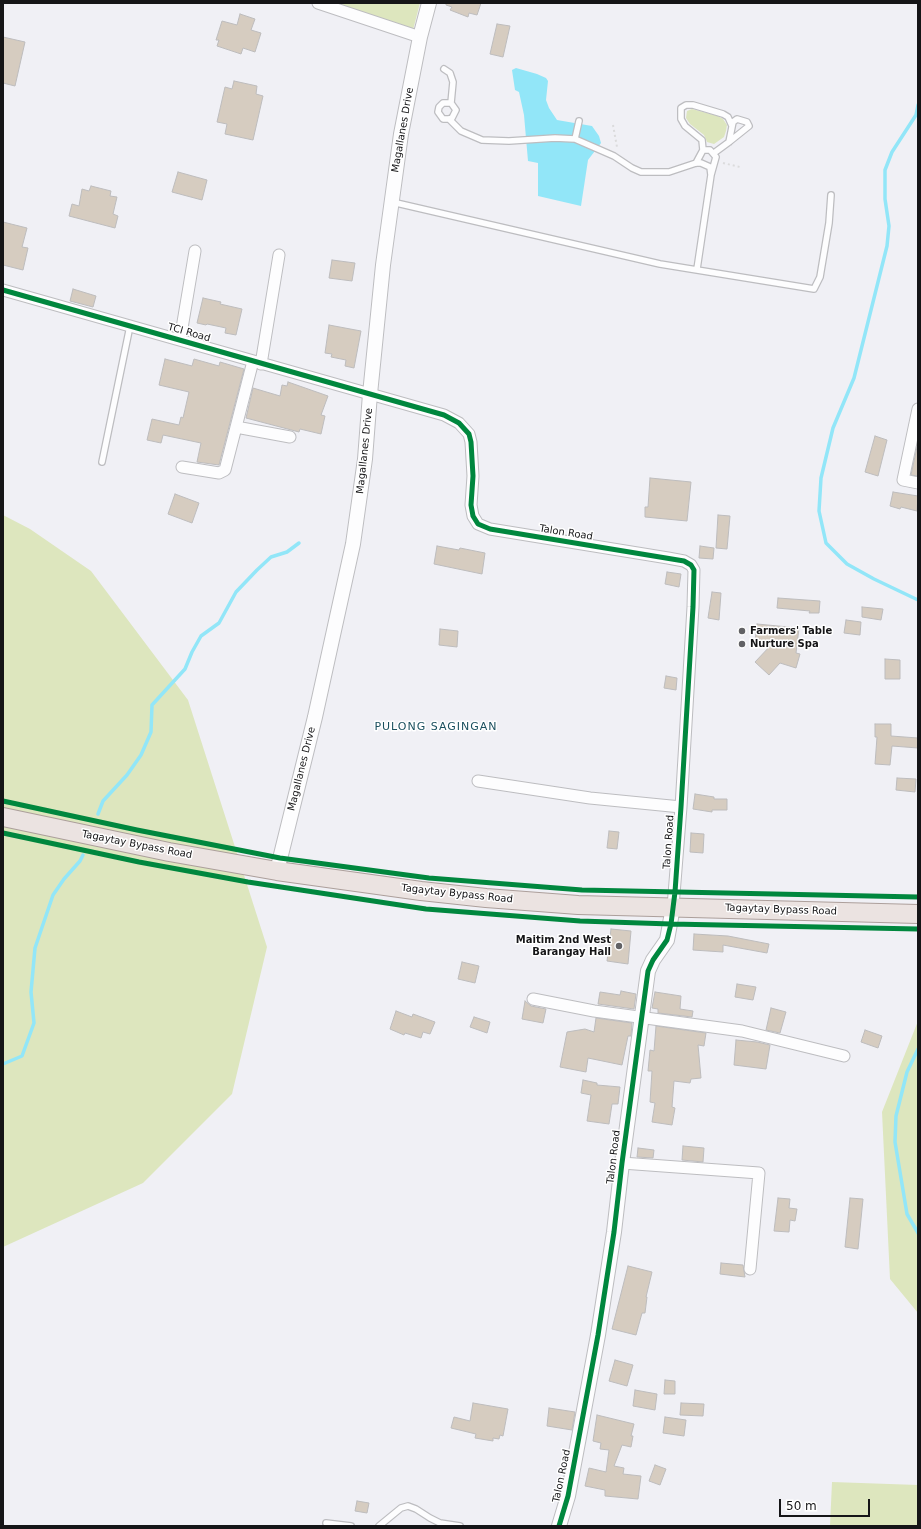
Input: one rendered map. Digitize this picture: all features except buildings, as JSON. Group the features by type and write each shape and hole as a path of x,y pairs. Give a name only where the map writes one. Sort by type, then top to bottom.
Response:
{"main road":[{"name":"Tagaytay Bypass Road","path":"3,818 276,871 421,891 486,898 578,905 918,914"}],"street":[{"path":"318,3 420,37"},
{"name":"Magallanes Drive","path":"276,871 315,717 353,544 365,459 383,265 401,134 420,37 429,3"},
{"path":"180,340 195,251"},
{"path":"182,467 219,473 225,470 236,427 257,362 279,255"},
{"name":"TCI Road","path":"3,290 370,394"},
{"name":"Talon Road","path":"370,394 444,415 459,423 469,434 472,442 472,516 478,524 490,529 684,561 691,565 694,570 681,807 673,907 667,940 653,960 648,971 614,1232 598,1335 568,1496 559,1526"},
{"path":"918,409 916,434 903,480 918,483"},
{"path":"236,427 290,437"},
{"path":"478,781 590,798 681,807"},
{"path":"534,999 594,1011 742,1031 844,1056"},
{"path":"622,1163 758,1173 750,1269"}],"lane":[{"path":"444,69 450,73 453,82 452,103 455,108 455,113 449,119"},
{"path":"452,103 443,103 438,109 441,117 449,119 461,132 470,136 489,141 555,138 575,139 614,156 641,172 669,172 696,163 706,164 710,167 711,174"},
{"path":"696,163 703,150 704,144 702,140 685,126 681,119 681,108 686,105 693,105 723,114 728,117 732,126"},
{"path":"714,153 729,142 749,126 747,122 737,119 733,122 729,142"},
{"path":"575,139 579,122"},
{"path":"697,269 711,174 716,161 714,153 710,150 703,150"},
{"path":"392,202 660,264 814,289 820,277 831,195"},
{"path":"102,462 130,326"},
{"path":"380,1526 401,1508 408,1506 440,1523 460,1526"},
{"path":"326,1523 351,1526"}],"path":[{"path":"613,125 617,146 614,156"},
{"path":"716,161 740,167"}],"green space":[{"path":"333,3 420,3 413,30"},
{"path":"692,109 718,116 723,119 727,125 724,137 714,144 707,142 704,135 690,124 686,118 687,111"},
{"path":"3,515 30,529 91,571 188,700 267,947 232,1094 143,1183 3,1247"},
{"path":"918,1021 918,1313 890,1279 882,1112"},
{"path":"832,1482 918,1485 918,1526 830,1526"}],"water":[{"path":"516,68 546,78 548,81 546,100 549,108 557,120 592,126 599,136 601,143 588,160 581,206 538,196 538,163 528,161 524,115 519,92 515,90 512,70"}],"waterway":[{"path":"918,105 916,115 892,152 885,170 885,199 889,226 887,246 854,378 833,428 821,478 819,511 826,543 847,564 918,600"},
{"path":"98,814 103,801 127,775 141,755 151,732 152,705 185,669 201,636 219,623 236,592 257,570 271,557 287,552 299,543"},
{"path":"3,1064 22,1056 34,1023 31,992 35,948 53,895 83,855"},
{"path":"918,1049 907,1072 896,1116 895,1142 907,1214 918,1233"}],"cycle path":[{"path":"3,290 444,415 459,423 469,434 471,442 473,476 471,505 473,516 478,524 490,529 684,561 691,565 694,570 681,807 675,892 671,924 667,940 653,960 648,971 614,1232 598,1335 568,1496 559,1526"},
{"path":"3,801 137,830 280,858 429,878 582,890 918,897"},
{"path":"3,833 139,862 248,882 426,909 580,921 918,929"}],"place":[{"name":"Farmers' Table","path":"742,631"},
{"name":"Nurture Spa","path":"742,644"},
{"name":"Maitim 2nd West Barangay Hall","path":"619,946"}],"district":[{"name":"PULONG SAGINGAN","path":"436,727"}]}
